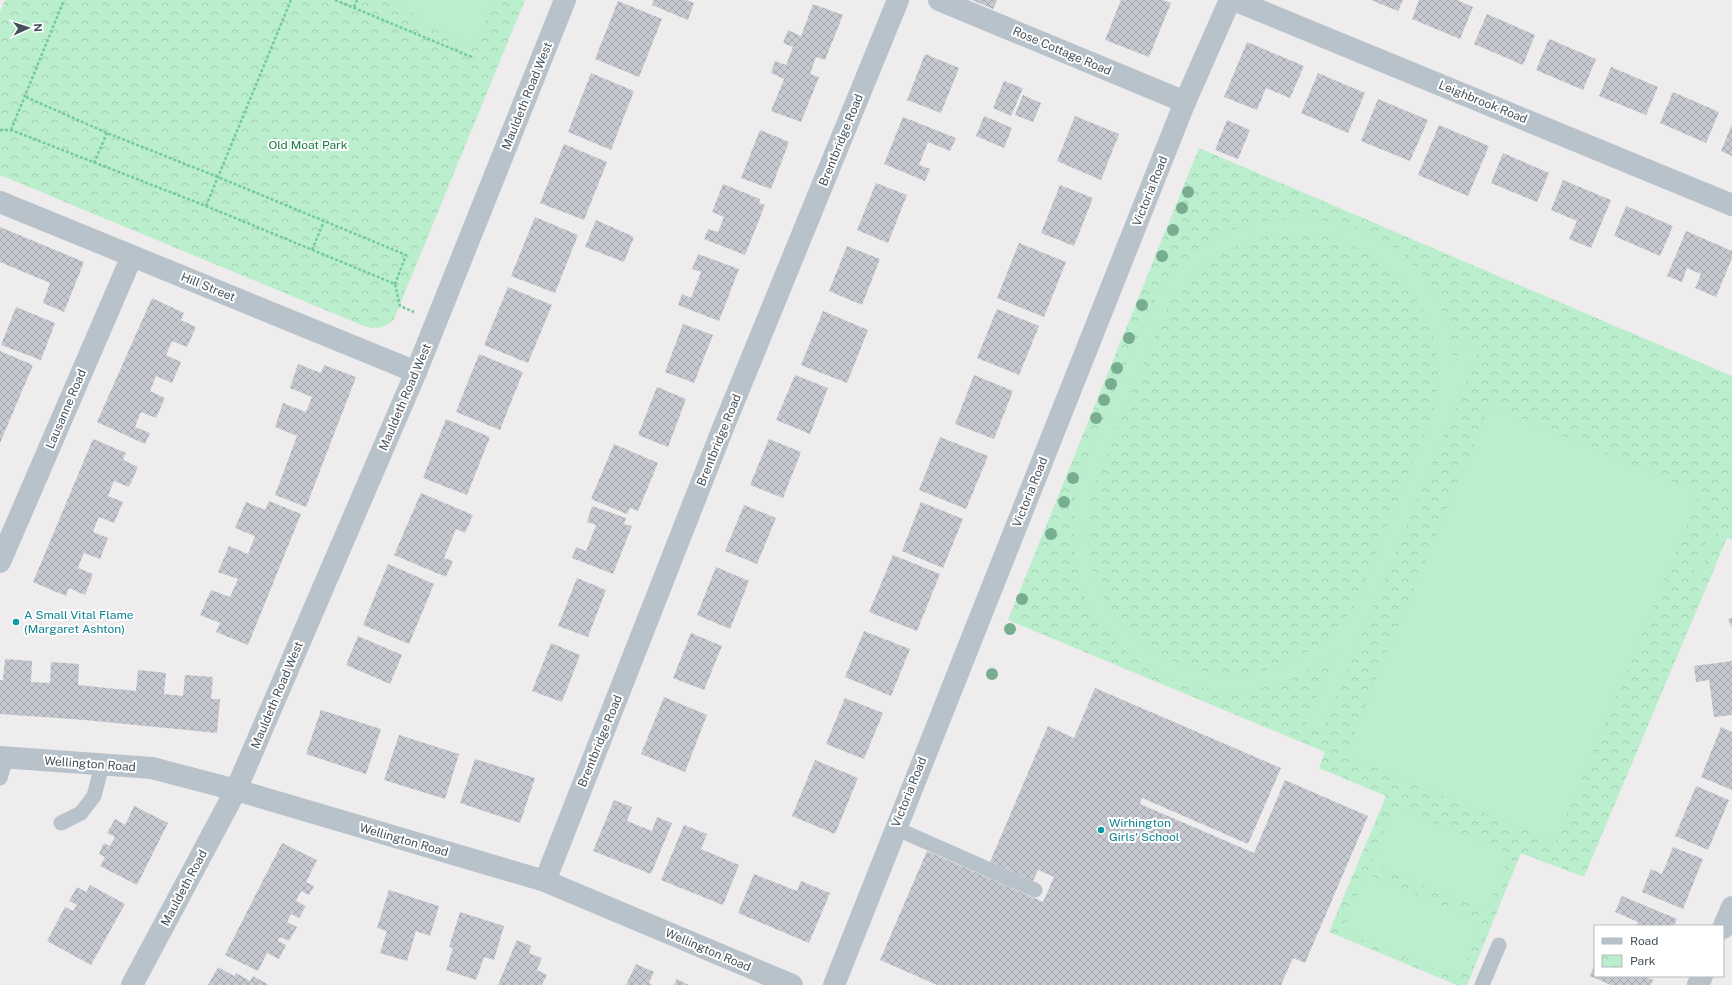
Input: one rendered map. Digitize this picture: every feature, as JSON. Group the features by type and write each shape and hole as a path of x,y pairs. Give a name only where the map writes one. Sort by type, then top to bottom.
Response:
{"street":[{"name":"Mauldeth Road West","path":"236,790 416,372 565,0"},
{"name":"Brentbridge Road","path":"545,881 723,428 898,0"},
{"name":"Rose Cottage Road","path":"939,0 1185,102"},
{"name":"Victoria Road","path":"834,985 895,828 1185,102 1230,0"},
{"name":"Leighbrook Road","path":"1234,0 1732,205"},
{"name":"Hill Street","path":"0,202 416,372"},
{"name":"Lausanne Road","path":"0,562 132,256"},
{"name":"Wellington Road","path":"2,764 102,765 152,768 236,790 545,881 792,985"},
{"name":"Mauldeth Road","path":"132,985 236,790"},
{"path":"1724,926 1732,907"}],"lane":[{"path":"61,823 81,813 94,796 102,765"},
{"path":"895,828 1035,890"},
{"path":"1482,985 1498,945"}],"path":[{"path":"12,130 64,0"},
{"path":"206,206 291,0"},
{"path":"335,0 474,58"},
{"path":"354,7 357,0"},
{"path":"26,97 107,133 406,255 395,284 400,306 437,320"},
{"path":"0,130 12,130 206,206 395,284"},
{"path":"94,163 107,133"},
{"path":"312,250 324,221"}],"green space":[{"name":"Old Moat Park","path":"5,0 525,0 394,319 384,326 372,328 0,175 0,12"},
{"path":"383,0 494,0 475,46 421,24 424,17"},
{"path":"1199,148 1732,376 1732,540 1727,538 1584,877 1521,853 1467,985 1457,985 1329,932 1386,796 1319,768 1325,752 1008,620"},
{"path":"1303,218 1325,221 1345,225 1382,240 1399,251 1414,264 1427,281 1438,300 1445,316 1449,331 1453,365 1463,343 1479,350 1321,733 1305,726 1338,647 1325,660 1304,673 1291,679 1264,687 1236,691 1208,689 1181,682 1155,671 1131,656 1111,637 1094,615 1086,600 1081,584 1074,548 1074,511 1079,477 1149,310 1164,286 1194,251 1211,239 1230,230 1251,224 1275,220","holes":["1278,234 1306,234 1323,236 1345,242 1366,252 1386,266 1403,282 1417,301 1428,321 1435,343 1438,366 1434,411 1355,606 1341,623 1310,651 1291,661 1264,670 1237,674 1210,672 1183,666 1159,654 1136,638 1117,619 1102,595 1093,570 1088,543 1088,515 1090,501 1093,488 1161,320 1183,285 1208,261 1222,253 1238,245"]},
{"path":"1490,405 1700,493 1555,843 1345,755"},
{"path":"1715,520 1721,522 1696,583 1690,581"},
{"path":"1394,806 1510,854 1486,911 1371,864"},
{"path":"1366,874 1482,922 1458,979 1343,932"}],"building":[{"path":"651,0 686,0 694,3 688,20 652,5 654,1"},
{"path":"972,0 997,0 993,9"},
{"path":"1121,0 1163,0 1171,3 1149,57 1105,40"},
{"path":"1371,0 1403,0 1398,11"},
{"path":"1419,0 1457,0 1473,7 1460,39 1412,19"},
{"path":"618,1 662,19 639,77 595,59"},
{"path":"813,4 843,15 825,60 816,57 810,74 819,77 801,122 771,111 784,79 771,73 775,61 786,65 793,47 783,43 788,30 801,36"},
{"path":"1487,14 1535,35 1523,65 1474,44"},
{"path":"1549,39 1596,59 1583,90 1536,70"},
{"path":"1247,42 1304,66 1290,98 1266,88 1257,110 1224,97"},
{"path":"925,54 959,68 941,113 907,100"},
{"path":"1611,67 1658,87 1646,115 1599,96"},
{"path":"591,73 634,91 611,150 568,132"},
{"path":"1318,73 1365,93 1348,133 1301,113"},
{"path":"1004,81 1023,88 1011,116 993,108"},
{"path":"1673,92 1719,112 1706,143 1660,123"},
{"path":"1023,95 1041,103 1033,122 1015,115"},
{"path":"1378,99 1428,120 1410,161 1361,141"},
{"path":"984,116 1012,128 1004,148 976,136"},
{"path":"1075,116 1119,134 1101,180 1057,161"},
{"path":"903,117 956,138 950,151 928,142 919,165 930,169 925,181 884,164"},
{"path":"1227,120 1250,130 1238,159 1215,150"},
{"path":"1732,124 1732,156 1721,151"},
{"path":"1439,125 1489,146 1468,196 1418,175"},
{"path":"760,130 789,142 771,189 741,178"},
{"path":"564,144 607,162 584,220 540,203"},
{"path":"1503,153 1549,173 1537,202 1491,183"},
{"path":"1563,180 1611,200 1591,248 1569,239 1577,221 1551,210"},
{"path":"876,183 907,195 888,243 857,230"},
{"path":"723,184 760,199 759,203 765,205 745,255 704,239 708,229 718,232 724,217 712,212"},
{"path":"1060,185 1093,198 1074,246 1041,233"},
{"path":"1626,206 1673,226 1660,256 1614,236"},
{"path":"535,217 578,235 555,293 511,276"},
{"path":"596,220 634,237 624,262 585,247"},
{"path":"0,227 84,262 64,312 43,303 50,283 0,262"},
{"path":"1686,231 1732,251 1732,258 1716,297 1695,288 1701,274 1687,268 1682,282 1667,276"},
{"path":"1019,243 1066,262 1044,317 997,298"},
{"path":"847,246 880,259 862,305 829,291"},
{"path":"698,254 739,269 719,321 678,305 682,294 691,298 701,272 692,269"},
{"path":"508,287 552,305 528,363 484,345"},
{"path":"152,298 184,313 181,320 196,327 187,347 172,341 166,355 181,362 172,383 156,376 150,391 165,398 156,418 141,412 135,427 150,433 145,444 97,422"},
{"path":"16,307 55,323 41,360 1,345"},
{"path":"997,309 1039,326 1019,375 977,358"},
{"path":"823,311 868,330 847,383 801,365"},
{"path":"683,324 713,335 694,383 665,372"},
{"path":"0,351 33,365 0,443"},
{"path":"479,354 523,372 500,430 456,412"},
{"path":"298,364 321,373 324,365 356,377 306,507 275,495 297,436 275,427 283,403 306,412 312,397 290,388"},
{"path":"795,375 828,388 810,434 776,420"},
{"path":"974,375 1013,391 994,439 955,424"},
{"path":"657,387 686,399 668,447 638,435"},
{"path":"446,419 490,437 467,495 423,478"},
{"path":"940,437 988,456 966,509 919,490"},
{"path":"93,439 126,453 123,460 138,467 129,487 114,481 108,496 123,502 114,523 99,517 96,524 93,532 108,538 100,559 84,553 81,560 78,568 93,574 85,595 69,588 66,596 33,582"},
{"path":"769,439 801,452 783,498 750,485"},
{"path":"614,444 658,463 638,511 630,508 627,514 591,499"},
{"path":"421,493 473,515 465,533 456,529 444,558 453,561 446,577 394,555"},
{"path":"269,501 301,514 248,645 216,632 220,623 200,615 211,590 230,597 238,579 218,572 229,546 248,554 255,536 235,528 246,502 265,510"},
{"path":"921,502 963,519 943,568 902,551"},
{"path":"744,505 776,518 757,564 725,551"},
{"path":"592,506 626,518 624,524 632,526 613,574 572,558 576,547 586,551 596,525 587,522"},
{"path":"893,555 940,574 917,631 869,612"},
{"path":"388,564 434,584 409,644 363,625"},
{"path":"716,567 749,581 730,629 697,615"},
{"path":"577,578 606,590 588,637 558,626"},
{"path":"1732,618 1732,628 1728,619"},
{"path":"864,631 910,649 891,696 845,677"},
{"path":"691,633 722,646 704,690 673,678"},
{"path":"358,636 402,655 390,684 346,665"},
{"path":"551,643 580,655 562,702 532,691"},
{"path":"5,659 32,661 31,682 50,683 51,662 79,664 78,685 136,691 138,670 166,673 164,694 183,696 185,675 213,677 211,699 220,699 217,733 85,720 0,714 0,680 3,680"},
{"path":"1732,661 1732,715 1714,717 1709,680 1696,682 1694,666"},
{"name":"Wirhington Girls' School","path":"1095,688 1281,768 1248,844 1142,798 1140,804 1254,853 1285,780 1368,816 1305,963 1293,958 1281,985 937,985 880,960 927,851 1043,902 1054,877 1038,870 1033,881 990,862 1048,726 1074,738"},
{"path":"664,697 707,715 685,772 641,754"},
{"path":"845,698 883,713 864,759 826,744"},
{"path":"321,710 381,729 366,774 306,754"},
{"path":"1721,727 1732,732 1732,790 1701,777"},
{"path":"399,735 459,754 445,799 384,780"},
{"path":"475,759 535,778 520,823 460,803"},
{"path":"815,760 858,778 835,834 792,816"},
{"path":"1696,786 1729,800 1708,850 1675,836"},
{"path":"614,800 632,807 627,821 652,831 657,817 672,823 651,874 593,851"},
{"path":"134,806 168,823 137,885 100,866 105,857 99,854 104,843 110,846 115,837 107,833 115,819 125,825"},
{"path":"684,825 707,834 701,849 739,865 723,905 661,880"},
{"path":"282,843 317,860 306,882 314,886 309,895 301,891 296,901 306,906 299,918 291,914 287,922 297,927 289,941 280,937 278,941 286,945 279,959 267,953 258,971 225,955"},
{"path":"1673,847 1703,859 1683,909 1642,892 1651,869 1662,874"},
{"path":"754,874 797,891 801,881 830,893 809,943 738,913"},
{"path":"90,885 125,904 91,965 47,941 65,907 73,911 77,905 69,901 77,887 86,892"},
{"path":"389,890 439,906 430,936 416,931 407,961 380,953 387,931 377,928"},
{"path":"1622,896 1677,919 1674,925 1636,925 1638,922 1615,912"},
{"path":"460,912 504,926 494,960 484,957 476,980 446,970 453,948 449,947"},
{"path":"517,940 531,946 529,953 542,958 537,970 547,975 542,985 498,985"},
{"path":"636,964 654,972 649,983 653,985 626,985"},
{"path":"1594,966 1594,977 1646,977 1653,980 1651,985 1611,985 1590,976"},
{"path":"218,967 234,976 236,973 250,981 253,976 269,985 208,985"},
{"path":"677,979 689,985 674,985"}],"place":[{"name":"A Small Vital Flame (Margaret Ashton)","path":"16,622"},
{"name":"Wirhington Girls' School","path":"1101,830"}]}
